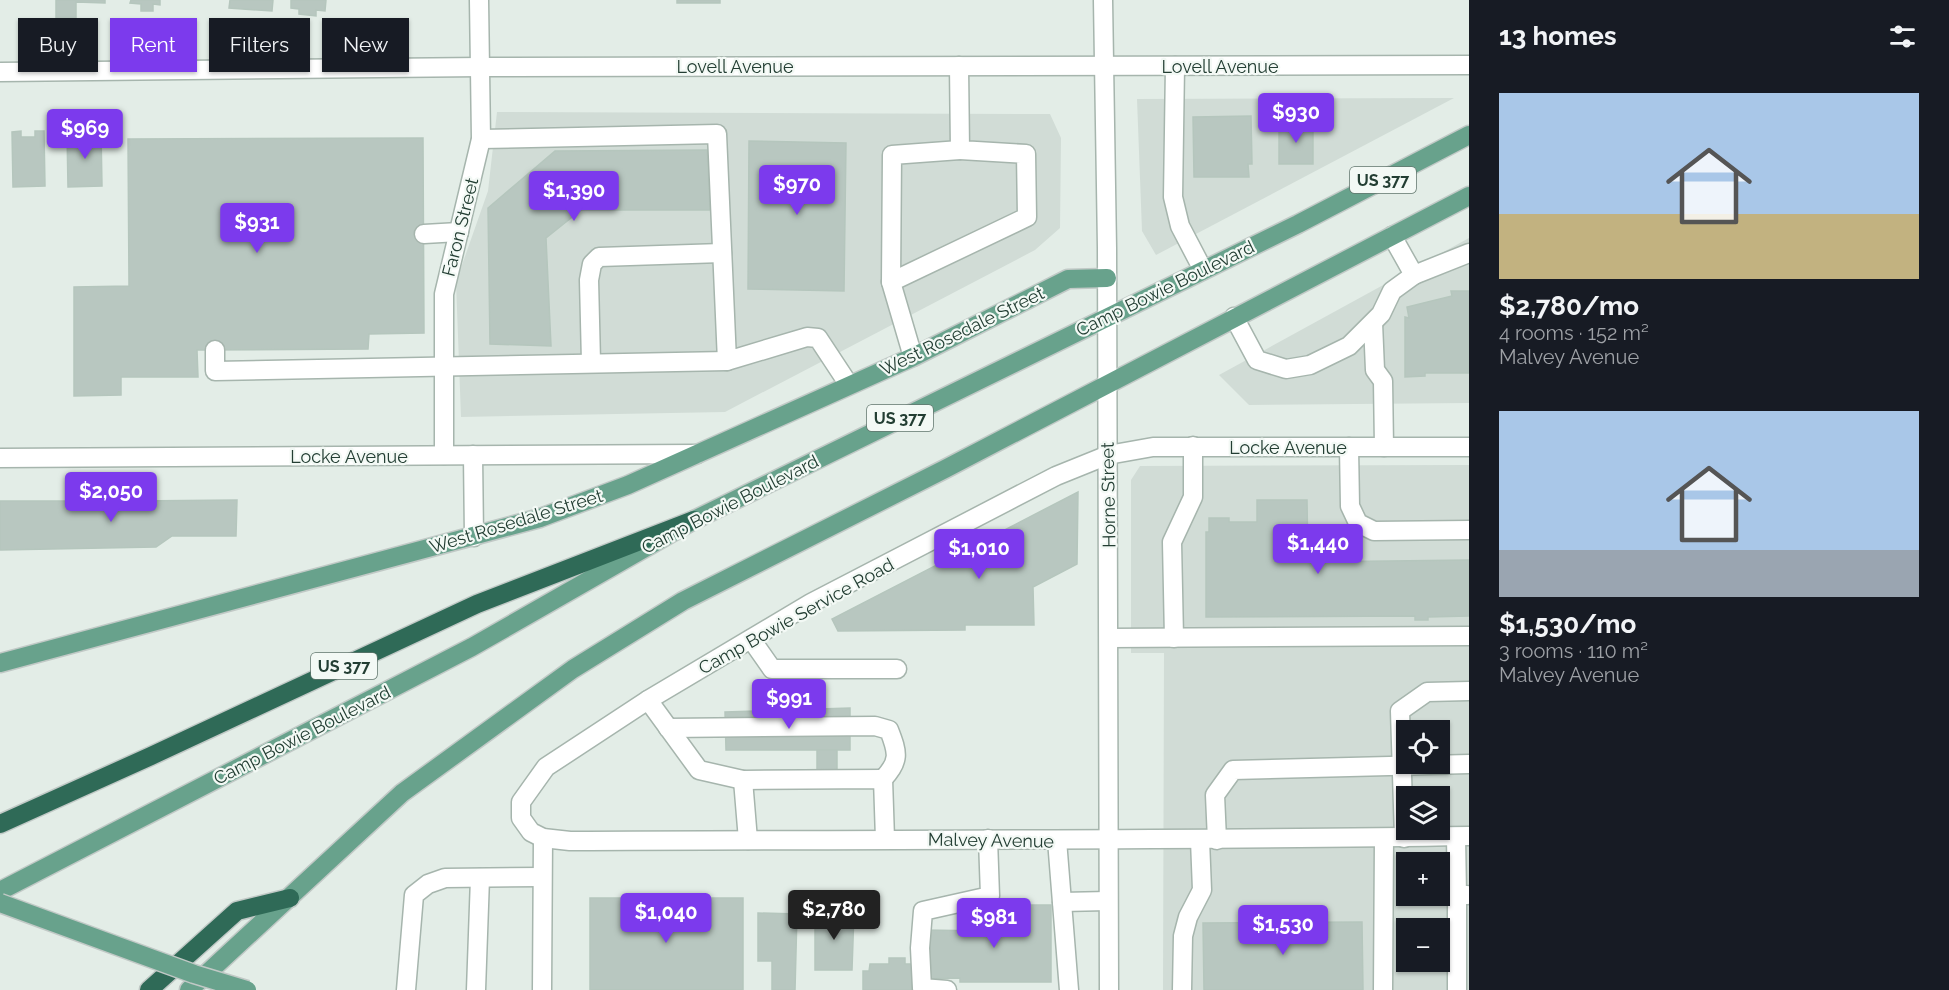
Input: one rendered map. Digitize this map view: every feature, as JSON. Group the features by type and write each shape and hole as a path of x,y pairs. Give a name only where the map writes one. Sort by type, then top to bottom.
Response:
{"highway":[{"name":"US 377","path":"0,824 152,756 477,604 694,520"},
{"path":"149,990 237,911 290,898"}],"main road":[{"name":"Camp Bowie Boulevard","path":"0,891 472,647 694,520 1298,224 1469,135"},
{"path":"189,990 402,793 573,669 683,601 1469,196"},
{"name":"West Rosedale Street","path":"0,663 540,518 628,485 849,386 1068,279 1107,278"},
{"path":"0,903 194,974 247,990"}],"street":[{"name":"Faron Street","path":"444,455 442,368 444,294 481,139 480,0"},
{"name":"Horne Street","path":"1103,0 1110,638 1109,990"},
{"name":"Lovell Avenue","path":"0,72 482,67 1469,65"},
{"path":"959,66 960,150"},
{"path":"1175,66 1173,197 1180,226 1203,270"},
{"path":"481,139 717,134 727,361"},
{"path":"891,282 1027,217 1026,154 960,150 892,155 891,282 912,357"},
{"path":"424,234 459,232"},
{"path":"1392,237 1414,275"},
{"path":"591,362 589,280 592,264 599,257 722,253"},
{"path":"1234,318 1257,360 1286,369 1310,365 1349,346 1381,314 1392,291 1414,275 1469,253"},
{"path":"1372,323 1375,370 1383,381 1384,447"},
{"path":"215,350 215,371 442,368 591,362 727,361 807,337 818,338 849,386"},
{"path":"1174,638 1172,542 1193,497 1193,446"},
{"name":"Locke Avenue","path":"1108,455 1153,447 1193,446 1469,447"},
{"path":"1349,447 1350,506 1358,523 1374,531 1469,530"},
{"name":"Locke Avenue","path":"0,458 697,454"},
{"path":"473,455 474,537"},
{"name":"Camp Bowie Service Road","path":"543,838 531,832 521,818 521,802 546,767 648,700 811,603 1056,476 1108,455"},
{"path":"1110,638 1469,636"},
{"path":"751,639 772,669 897,669"},
{"path":"1400,720 1400,711 1427,692 1469,691"},
{"path":"648,700 668,728 699,770 743,780 883,779 895,767 896,748 889,730 875,726 668,728"},
{"path":"1450,764 1469,764"},
{"path":"1182,990 1184,936 1188,917 1202,890 1215,795 1233,770 1396,765"},
{"path":"883,779 885,839"},
{"path":"743,780 748,840"},
{"path":"1457,990 1463,895 1462,837"},
{"path":"542,990 543,838"},
{"name":"Malvey Avenue","path":"543,838 1108,841 1396,838"},
{"path":"1383,990 1384,838"},
{"path":"947,990 922,987 920,948 923,911 990,896 988,839"},
{"path":"1057,840 1069,990"},
{"path":"406,990 414,895 428,884 445,878 541,877"},
{"path":"476,990 480,878"},
{"path":"1062,902 1108,901"}],"shaded area":[{"path":"1454,98 1156,255 1142,231 1137,99"},
{"path":"497,112 1050,114 1061,138 1060,228 1035,250 725,412 461,417 456,282 488,191"},
{"path":"1469,238 1469,403 1249,405 1219,375"},
{"path":"1469,465 1469,990 1163,990 1164,653 1131,653 1131,480 1140,466"}],"building":[{"path":"56,0 105,0 105,3 76,2 76,18 56,18"},
{"path":"131,0 160,0 160,5 153,4 153,11 141,11 141,4 130,3"},
{"path":"230,0 273,0 272,11 229,8"},
{"path":"291,0 326,0 325,11 316,10 316,16 299,14 299,9 291,8"},
{"path":"677,0 720,0 720,3 677,3"},
{"path":"1251,116 1252,164 1248,164 1249,177 1194,177 1193,117"},
{"path":"1279,124 1313,124 1313,164 1279,164"},
{"path":"21,131 21,137 35,137 35,131 44,131 45,186 13,187 12,132"},
{"path":"91,131 101,131 102,186 68,187 67,132 78,132 78,138 91,138"},
{"path":"423,138 424,333 369,334 368,349 197,350 198,377 121,377 121,395 74,396 74,287 129,286 128,139"},
{"path":"749,141 846,143 844,291 748,289"},
{"path":"707,150 710,210 581,210 546,238 551,346 490,344 488,208 555,151"},
{"path":"1451,291 1469,291 1469,373 1425,373 1425,376 1405,377 1405,317 1409,318 1407,307 1452,296"},
{"path":"114,492 134,492 133,501 237,500 236,536 172,536 156,547 0,550 0,501 114,501"},
{"path":"1078,492 1077,564 1033,587 1034,625 965,625 965,630 838,631 832,619"},
{"path":"1257,500 1307,500 1308,562 1469,560 1469,616 1428,617 1428,620 1415,620 1415,616 1206,617 1206,532 1209,532 1209,518 1229,518 1229,522 1257,522"},
{"path":"850,708 850,750 726,750 725,712"},
{"path":"817,750 837,750 837,774 817,774"},
{"path":"590,898 743,898 743,990 590,990"},
{"path":"992,905 1051,905 1051,982 960,982 960,978 923,979 923,930 988,931 992,925"},
{"path":"815,912 854,912 852,970 815,970"},
{"path":"758,913 797,914 795,990 772,990 772,961 758,961"},
{"path":"1362,922 1363,990 1204,990 1203,923"},
{"path":"889,958 905,958 905,964 912,964 912,990 863,990 863,971 869,971 870,964 889,964"}]}
